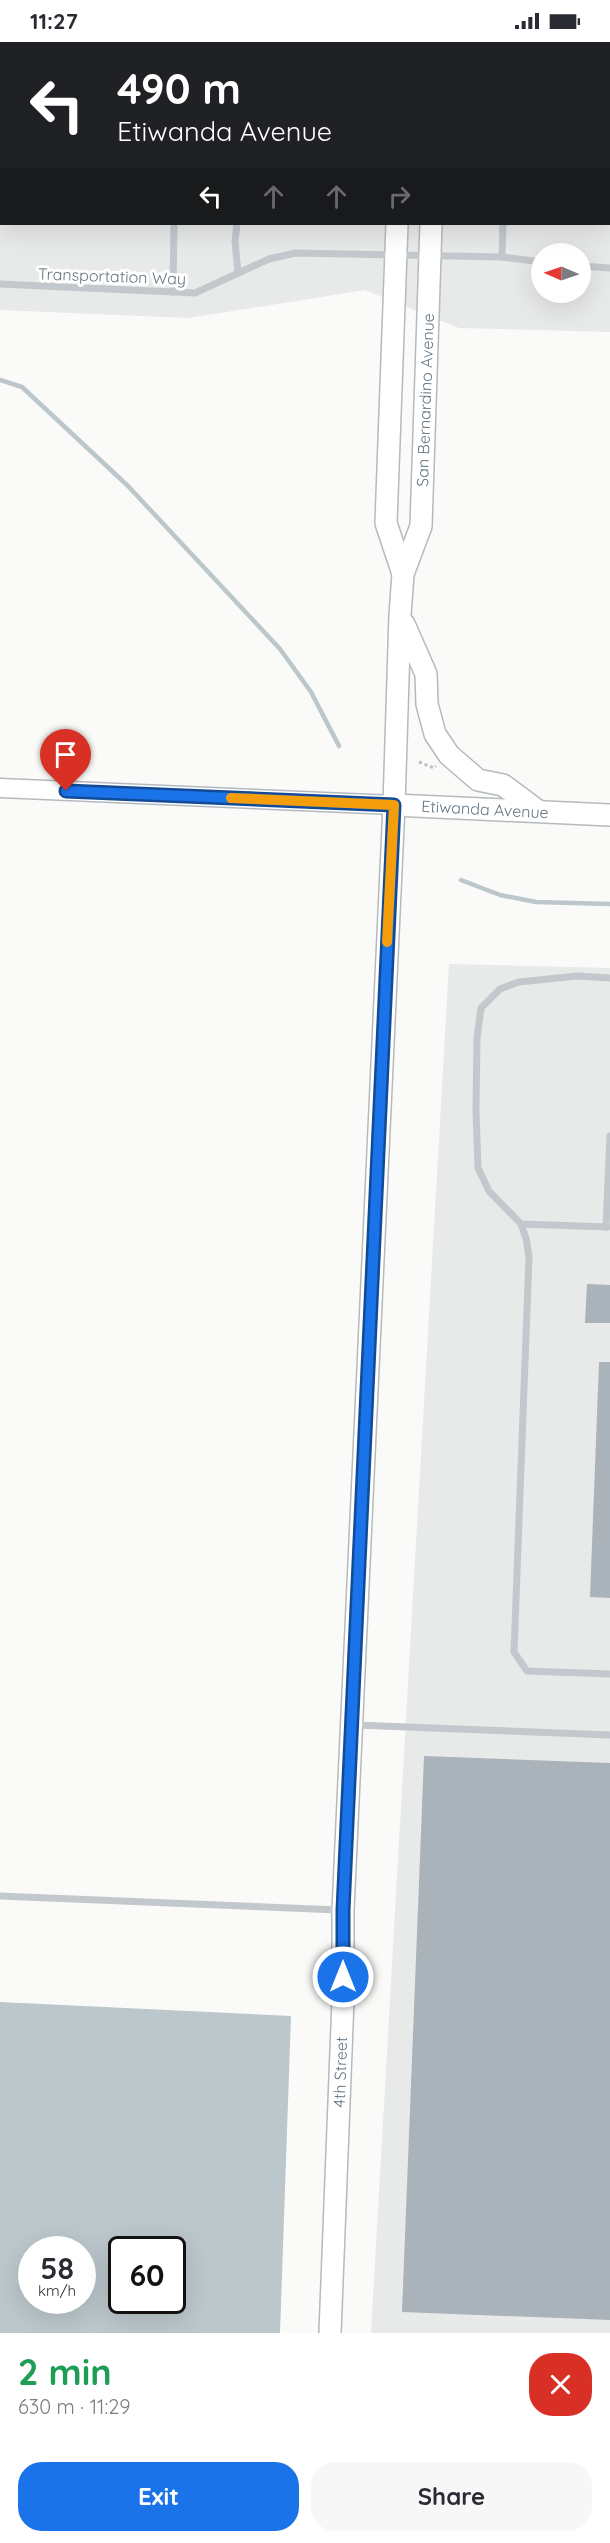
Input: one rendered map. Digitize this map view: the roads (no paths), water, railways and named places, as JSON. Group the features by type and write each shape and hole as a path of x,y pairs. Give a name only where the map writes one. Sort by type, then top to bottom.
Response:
{"main road":[{"name":"San Bernardino Avenue","path":"397,225 386,523 402,574"},
{"name":"San Bernardino Avenue","path":"394,805 402,574 421,526 431,225"},
{"path":"400,615 426,674 427,704 435,734 446,750 478,780 503,784 538,811"},
{"name":"Etiwanda Avenue","path":"0,788 610,815"},
{"name":"4th Street","path":"330,2333 343,2000 343,1910 394,805"}],"lane":[{"path":"173,292 174,225"},
{"path":"237,225 235,240 238,273"},
{"path":"502,257 503,225"},
{"name":"Transportation Way","path":"0,284 195,292 269,259 295,253 502,257 531,261"},
{"path":"591,267 610,268"},
{"path":"610,978 566,977 519,982 500,989 481,1008 477,1038 478,1167 489,1191 521,1224 528,1257 514,1652 527,1671 610,1674"},
{"path":"521,1224 608,1228 610,1136"},
{"path":"351,1725 610,1735"},
{"path":"0,1896 343,1910"}],"waterway":[{"path":"0,380 22,387 128,486 280,649 311,692 339,746"},
{"path":"461,880 500,895 536,902 610,904"}]}
